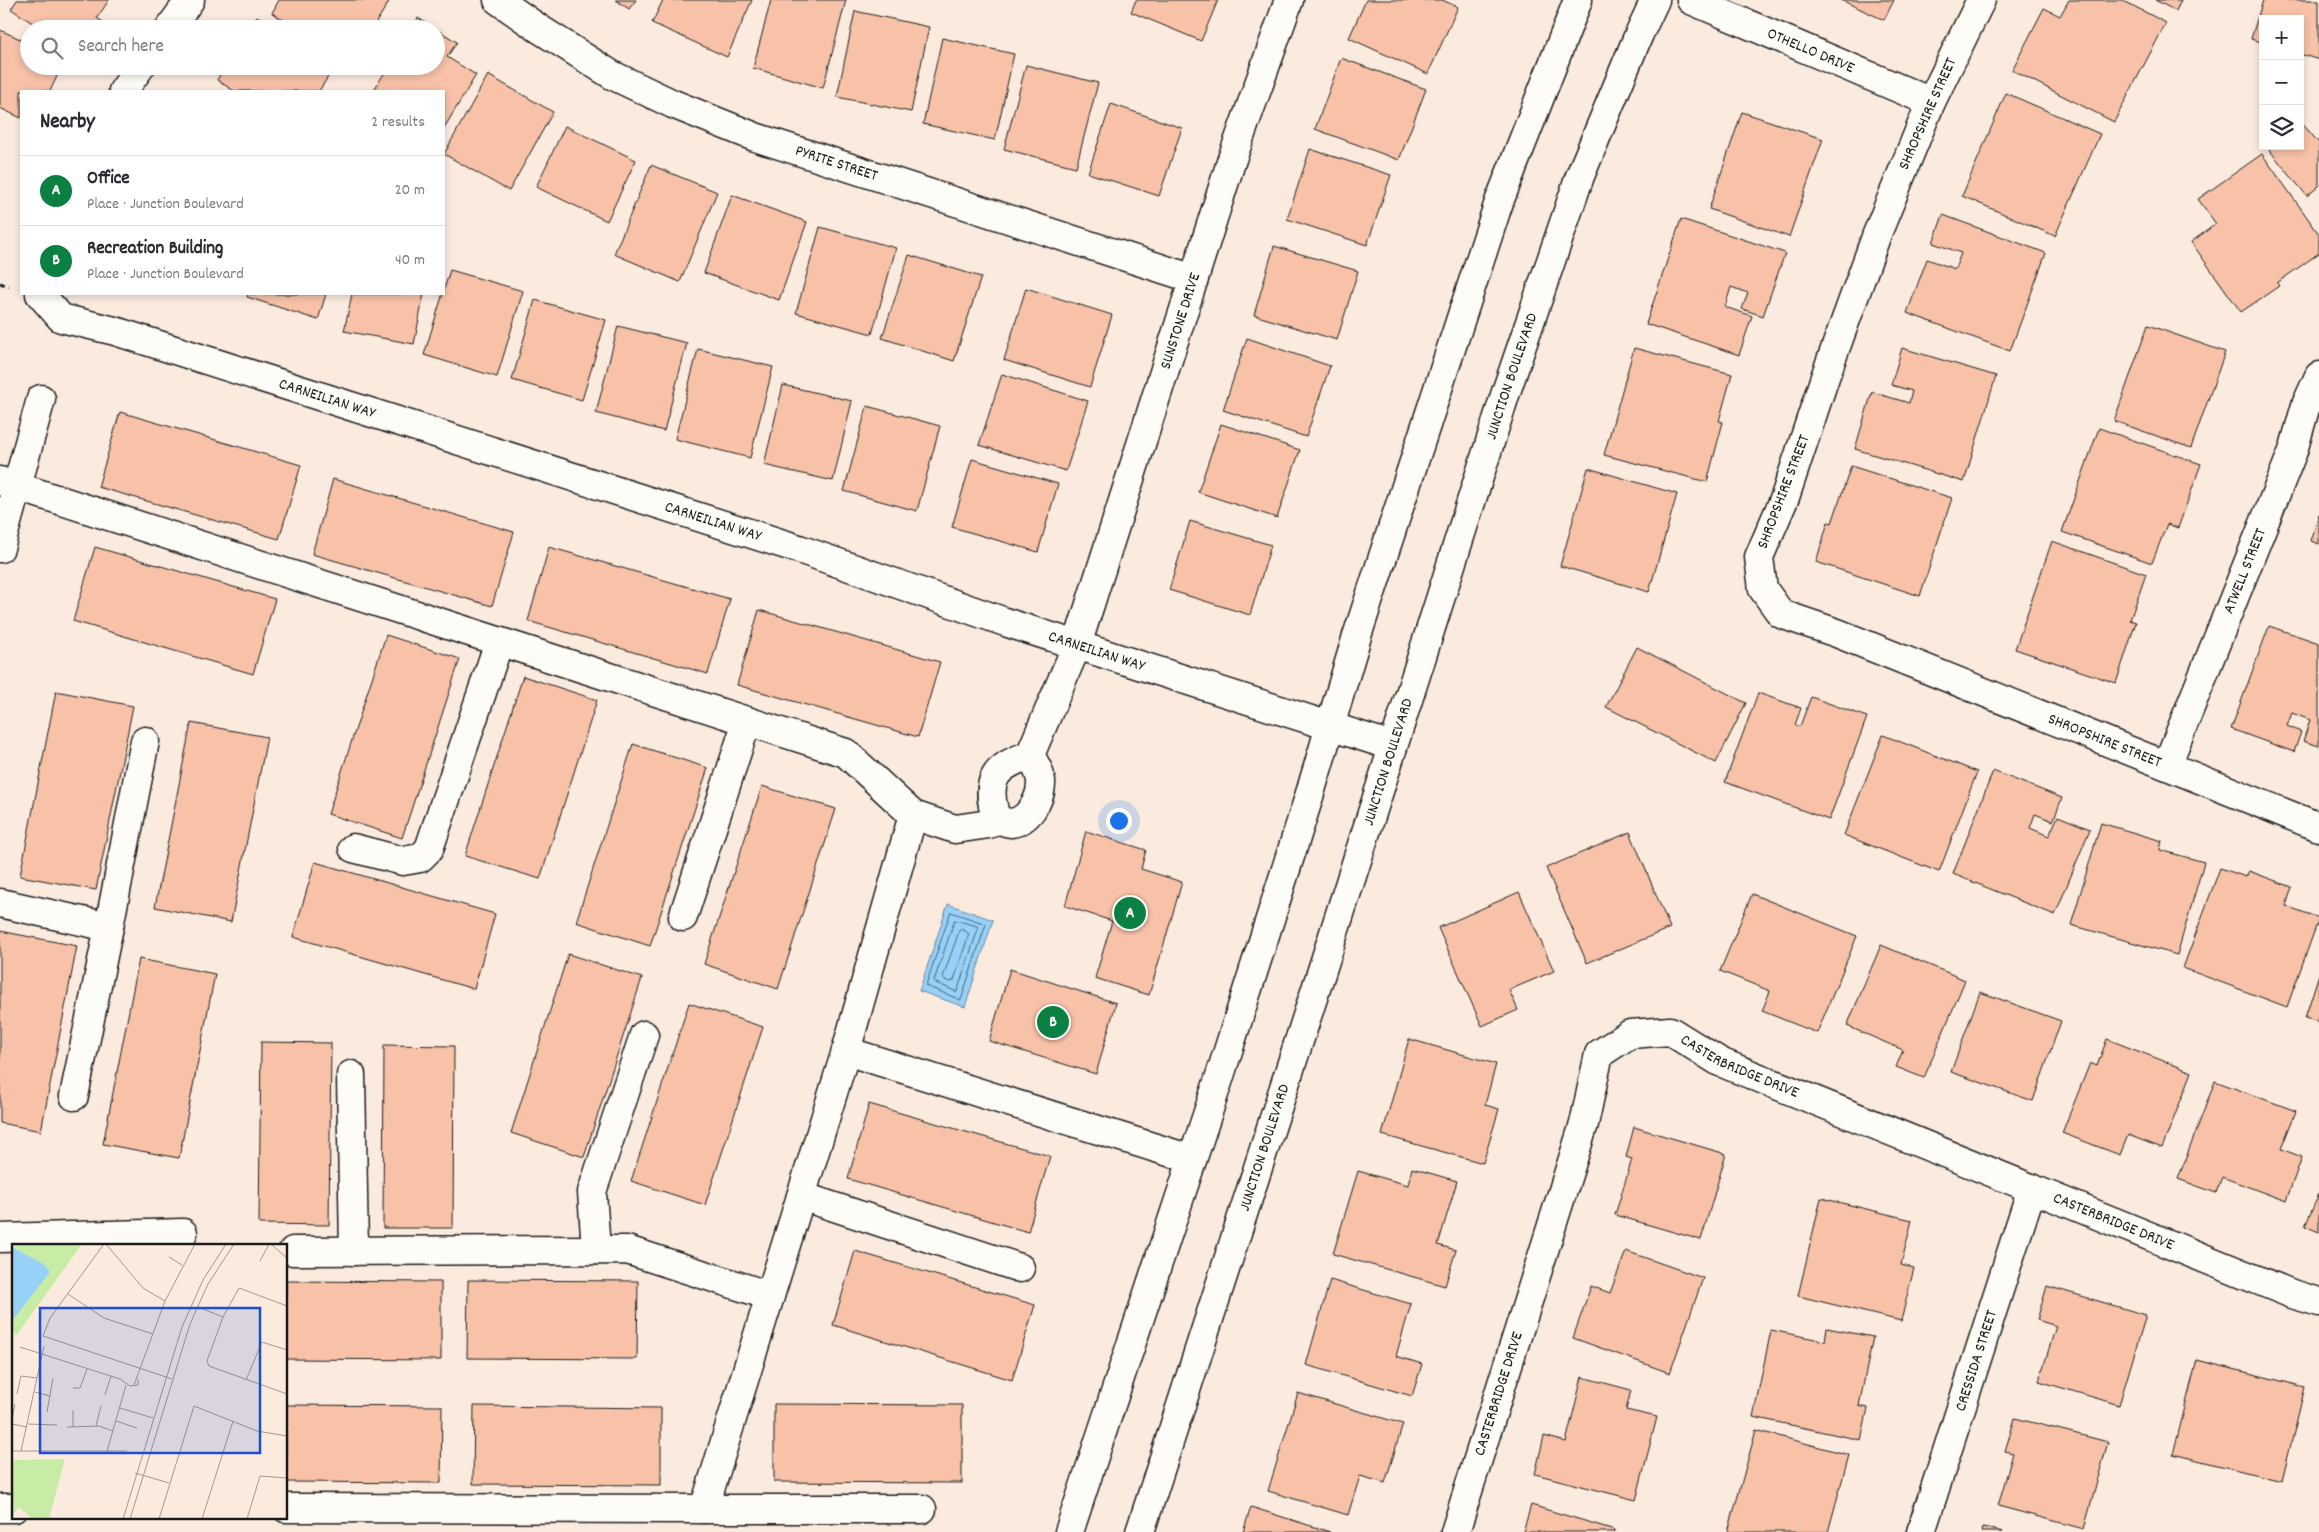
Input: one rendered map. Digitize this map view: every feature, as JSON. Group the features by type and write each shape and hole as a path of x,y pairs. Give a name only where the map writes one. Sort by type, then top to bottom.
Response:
{"street":[{"path":"176,20 190,0"},
{"name":"PYRITE STREET","path":"498,0 612,75 673,104 755,136 1194,278"},
{"name":"SUNSTONE DRIVE","path":"1030,755 1077,645 1232,159 1289,0"},
{"path":"1069,1532 1284,874 1499,202 1578,0"},
{"name":"JUNCTION BOULEVARD","path":"1140,1532 1509,383 1580,176 1655,0"},
{"name":"OTHELLO DRIVE","path":"1692,0 1930,102"},
{"name":"SHROPSHIRE STREET","path":"1981,0 1930,102 1877,234 1825,377 1785,497 1759,557 1763,589 1781,614 1837,633 2319,827"},
{"path":"124,90 135,75"},
{"name":"CARNEILIAN WAY","path":"41,295 61,318 115,331 780,543 1008,623 1392,746"},
{"name":"ATWELL STREET","path":"2167,765 2293,451 2306,404 2319,376"},
{"path":"0,548 8,484 40,399"},
{"path":"8,484 846,754 913,815 955,829 988,824 996,818"},
{"path":"352,848 403,861 420,858 428,848 500,642"},
{"path":"683,917 746,721"},
{"path":"74,1096 110,927 145,741"},
{"path":"1030,755 1041,784 1032,810 1023,818 1010,823 996,818 990,798 992,784 999,771 1013,760 1030,755"},
{"path":"704,1508 846,1051 913,815"},
{"path":"0,903 110,927"},
{"name":"CASTERBRIDGE DRIVE","path":"1455,1532 1584,1124 1599,1054 1630,1034 1670,1031 1720,1062 2292,1294 2319,1302"},
{"path":"596,1250 592,1192 644,1035"},
{"path":"846,1051 1191,1159"},
{"path":"350,1075 354,1251"},
{"name":"CRESSIDA STREET","path":"1921,1532 2032,1188"},
{"path":"801,1196 1020,1268"},
{"path":"0,1238 183,1233"},
{"path":"293,1251 627,1250 770,1296"},
{"path":"288,1508 922,1508"}],"water":[{"path":"948,904 993,920 965,1007 919,991"}],"building":[{"path":"17,0 109,0 97,18 100,20 28,20 11,9"},
{"path":"279,0 390,0 378,20 283,20 272,13"},
{"path":"616,0 636,0 629,9"},
{"path":"663,0 752,0 727,57 652,23"},
{"path":"771,0 846,0 823,88 753,68"},
{"path":"1136,0 1218,0 1201,41 1131,12"},
{"path":"1366,0 1442,0 1458,7 1428,74 1349,38"},
{"path":"1841,0 1894,0 1884,20"},
{"path":"2069,0 2122,0 2166,23 2114,122 2012,70 2044,8 2060,16"},
{"path":"2155,0 2181,0 2176,11"},
{"path":"2263,0 2319,0 2319,60 2304,55 2304,15 2259,15 2259,42 2251,39"},
{"path":"855,11 929,27 911,112 837,97"},
{"path":"257,16 263,20 255,20"},
{"path":"0,30 20,39 20,75 58,75 50,90 20,90 20,118 0,108"},
{"path":"445,35 457,42 447,57 476,75 445,126 445,90 374,90 383,75 445,75"},
{"path":"942,38 1014,54 995,140 923,124"},
{"path":"1341,58 1426,89 1399,160 1315,129"},
{"path":"1026,65 1098,83 1076,167 1004,149"},
{"path":"220,75 329,75 320,90 232,90 217,80"},
{"path":"488,75 553,112 509,191 445,155"},
{"path":"2006,93 2100,134 2055,236 1962,196"},
{"path":"1111,104 1182,128 1159,196 1088,173"},
{"path":"1742,112 1823,139 1789,237 1709,209"},
{"path":"565,126 636,160 607,221 536,187"},
{"path":"2304,126 2319,143 2319,186 2307,196 2269,150 2304,150"},
{"path":"1310,149 1391,175 1367,245 1287,219"},
{"path":"2262,154 2319,234 2319,253 2277,283 2279,286 2241,312 2191,242 2216,224 2198,199"},
{"path":"651,165 717,192 680,282 614,254"},
{"path":"732,195 807,222 779,300 704,273"},
{"path":"1943,215 2046,253 2010,351 1907,313 1927,259 1955,269 1961,253 1933,243"},
{"path":"1681,219 1785,253 1763,316 1742,309 1748,293 1731,287 1725,307 1752,316 1739,355 1646,324"},
{"path":"820,227 896,248 872,334 796,313"},
{"path":"1274,246 1358,271 1337,340 1254,315"},
{"path":"909,255 981,277 954,361 882,338"},
{"path":"450,270 523,291 497,377 424,355 442,295 445,295 445,286"},
{"path":"1026,288 1112,315 1090,387 1004,360"},
{"path":"248,295 326,295 318,320 247,297"},
{"path":"352,295 424,295 414,344 344,331"},
{"path":"535,300 606,320 582,400 512,380"},
{"path":"2148,325 2225,352 2191,448 2114,421"},
{"path":"618,326 687,343 664,431 596,413"},
{"path":"1247,338 1330,366 1306,437 1223,410"},
{"path":"1634,348 1732,374 1719,421 1723,422 1707,482 1604,455"},
{"path":"1902,348 1996,376 1964,482 1855,449 1872,392 1909,403 1912,391 1891,385"},
{"path":"698,349 773,367 750,458 675,439"},
{"path":"1002,374 1088,401 1066,471 979,445"},
{"path":"783,385 852,401 833,481 764,465"},
{"path":"867,406 940,426 917,511 844,491"},
{"path":"120,412 301,465 279,539 98,487"},
{"path":"1221,424 1300,450 1277,518 1198,492"},
{"path":"2099,428 2201,464 2178,528 2167,524 2152,563 2062,532"},
{"path":"972,459 1058,484 1038,552 952,527"},
{"path":"1851,466 1952,498 1920,596 1816,562 1828,522 1832,523"},
{"path":"1588,468 1677,494 1649,592 1560,566"},
{"path":"333,479 514,532 492,606 312,554"},
{"path":"2319,514 2319,544 2311,541"},
{"path":"1190,521 1271,545 1250,615 1169,590"},
{"path":"2052,541 2146,574 2130,620 2136,622 2116,683 2015,649"},
{"path":"95,547 275,599 253,674 73,621"},
{"path":"549,547 730,599 708,674 528,621"},
{"path":"759,610 940,662 918,737 737,685"},
{"path":"2269,626 2319,643 2319,746 2303,741 2310,720 2292,713 2287,726 2301,732 2294,752 2231,729"},
{"path":"386,635 460,659 402,838 328,814"},
{"path":"1637,647 1746,703 1716,763 1606,707"},
{"path":"523,676 597,700 540,879 465,856"},
{"path":"56,691 133,706 96,890 20,876"},
{"path":"1758,693 1801,708 1795,725 1800,726 1811,697 1867,717 1829,820 1725,782"},
{"path":"191,723 267,737 231,922 155,907"},
{"path":"1883,735 1977,772 1939,872 1844,835"},
{"path":"633,744 708,768 650,946 576,922"},
{"path":"1993,771 2062,798 2053,821 2035,814 2030,828 2049,836 2058,816 2090,829 2055,915 1953,874"},
{"path":"762,786 836,809 778,989 704,964"},
{"path":"2101,823 2162,841 2160,850 2204,862 2177,955 2071,925"},
{"path":"1086,831 1146,850 1141,869 1182,882 1149,995 1095,978 1112,921 1065,906"},
{"path":"1630,832 1670,928 1587,963 1546,868"},
{"path":"315,862 495,914 474,989 293,937"},
{"path":"2220,868 2246,877 2249,871 2292,887 2286,906 2319,918 2287,1007 2183,968"},
{"path":"1519,892 1554,971 1509,990 1518,1010 1482,1026 1438,928"},
{"path":"1752,894 1857,936 1817,1033 1762,1011 1770,991 1720,971"},
{"path":"0,931 77,946 41,1131 0,1123"},
{"path":"1881,945 1965,980 1924,1078 1896,1067 1903,1050 1847,1026"},
{"path":"568,954 642,978 584,1157 511,1133"},
{"path":"139,959 215,974 179,1158 103,1144"},
{"path":"1010,969 1116,1003 1096,1074 989,1041"},
{"path":"2319,974 2319,1022 2305,1018"},
{"path":"1980,992 2061,1021 2033,1101 1951,1072"},
{"path":"689,1003 763,1027 705,1205 631,1181"},
{"path":"1409,1039 1496,1064 1485,1105 1499,1109 1483,1163 1382,1135"},
{"path":"2107,1039 2192,1072 2162,1148 2128,1135 2120,1155 2062,1133 2090,1063 2097,1066"},
{"path":"261,1042 331,1043 329,1225 259,1224"},
{"path":"384,1045 454,1046 453,1228 383,1228"},
{"path":"2215,1081 2296,1111 2281,1149 2302,1157 2286,1201 2222,1177 2216,1193 2178,1179"},
{"path":"869,1104 1050,1156 1028,1232 848,1179"},
{"path":"1634,1127 1726,1154 1701,1240 1615,1215 1632,1159 1626,1157"},
{"path":"1412,1168 1457,1181 1438,1245 1456,1250 1445,1286 1333,1254 1358,1171 1408,1185"},
{"path":"2319,1194 2319,1232 2305,1226"},
{"path":"1821,1198 1912,1220 1901,1265 1914,1268 1901,1321 1798,1296"},
{"path":"855,1251 1035,1305 1012,1380 833,1325"},
{"path":"1626,1251 1703,1278 1670,1373 1573,1338 1591,1286 1610,1293"},
{"path":"468,1280 638,1281 637,1359 467,1358"},
{"path":"1330,1280 1411,1304 1396,1356 1422,1364 1412,1396 1306,1365"},
{"path":"288,1281 441,1282 441,1360 288,1359"},
{"path":"2047,1286 2146,1315 2119,1405 2039,1381 2056,1326 2037,1320"},
{"path":"1827,1328 1873,1337 1859,1406 1868,1408 1861,1440 1753,1417 1771,1330 1825,1341"},
{"path":"2197,1360 2305,1387 2282,1481 2173,1454"},
{"path":"1582,1377 1631,1390 1626,1410 1657,1417 1636,1500 1535,1474 1544,1436 1566,1442"},
{"path":"1298,1393 1403,1424 1385,1483 1360,1476 1348,1515 1268,1491"},
{"path":"774,1404 962,1405 962,1483 774,1482"},
{"path":"288,1405 442,1406 441,1483 288,1482"},
{"path":"474,1406 661,1408 661,1485 473,1484"},
{"path":"2015,1418 2108,1442 2084,1529 1998,1506 2013,1453 2005,1451"},
{"path":"1756,1430 1849,1455 1828,1532 1728,1532"},
{"path":"1531,1505 1615,1530 1615,1532 1523,1532"},
{"path":"1251,1507 1330,1532 1243,1532"},
{"path":"1983,1527 2003,1532 1982,1532"}],"place":[{"name":"Office","path":"1130,913"},
{"name":"Recreation Building","path":"1053,1022"}]}
